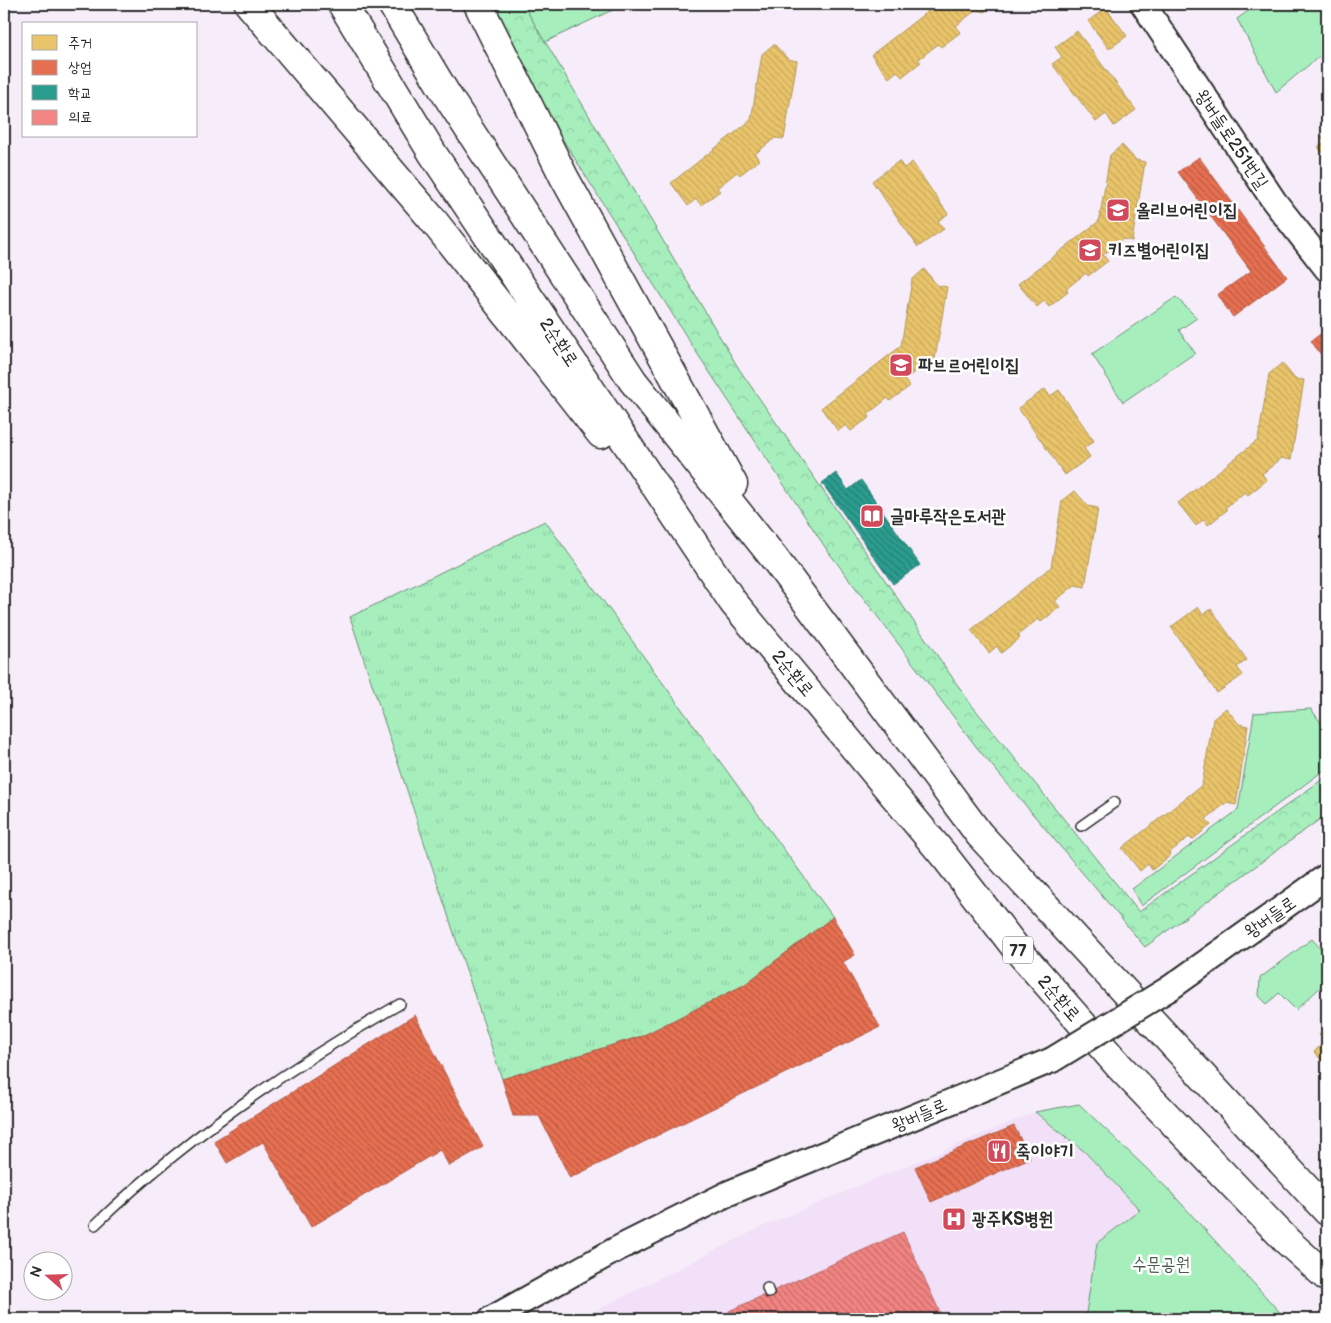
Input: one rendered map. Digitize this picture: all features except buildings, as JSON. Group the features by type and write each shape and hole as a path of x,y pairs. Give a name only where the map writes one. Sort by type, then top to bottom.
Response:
{"highway":[{"path":"249,4 432,219 733,602"},
{"name":"2순환로","path":"342,4 433,154 733,602 946,858 1015,947 1119,1066 1288,1242 1327,1277"},
{"path":"392,4 446,94 634,381 774,558 979,834 1327,1210"},
{"path":"478,4 564,177 774,558"}],"main road":[{"name":"왕버들로251번길","path":"1143,4 1274,201 1327,269"},
{"name":"왕버들로","path":"491,1319 616,1248 729,1193 1052,1060 1170,988 1327,876"}],"lane":[{"path":"1081,826 1115,802"},
{"path":"95,1225 131,1190 272,1083 356,1028 400,1004"}],"shaded area":[{"name":"광주KS병원","path":"1035,1112 1085,1152 1140,1210 1097,1243 1085,1319 579,1319 759,1228"}],"green space":[{"path":"491,4 523,4 739,369 970,703 1139,912 1327,776 1327,814 1145,947 978,749 827,550 693,347 560,135"},
{"path":"523,4 625,4 545,42"},
{"path":"1258,4 1327,4 1327,50 1276,92 1237,19"},
{"path":"1176,297 1197,318 1179,330 1195,353 1123,402 1092,354"},
{"path":"545,521 833,917 744,985 642,1036 502,1079 350,617"},
{"path":"1311,709 1327,731 1327,768 1141,906 1132,889 1238,810 1254,713"},
{"path":"1312,939 1327,956 1327,981 1296,1010 1279,993 1267,1004 1259,996 1260,978"},
{"name":"수문공원","path":"1079,1104 1168,1189 1286,1319 1085,1319 1097,1243 1140,1210 1085,1152 1035,1112"}],"place":[{"name":"올리브어린이집","path":"1118,210"},
{"name":"키즈별어린이집","path":"1090,250"},
{"name":"파브르어린이집","path":"901,365"},
{"name":"글마루작은도서관","path":"872,516"},
{"name":"죽이야기","path":"999,1151"},
{"name":"광주KS병원","path":"954,1219"}]}
